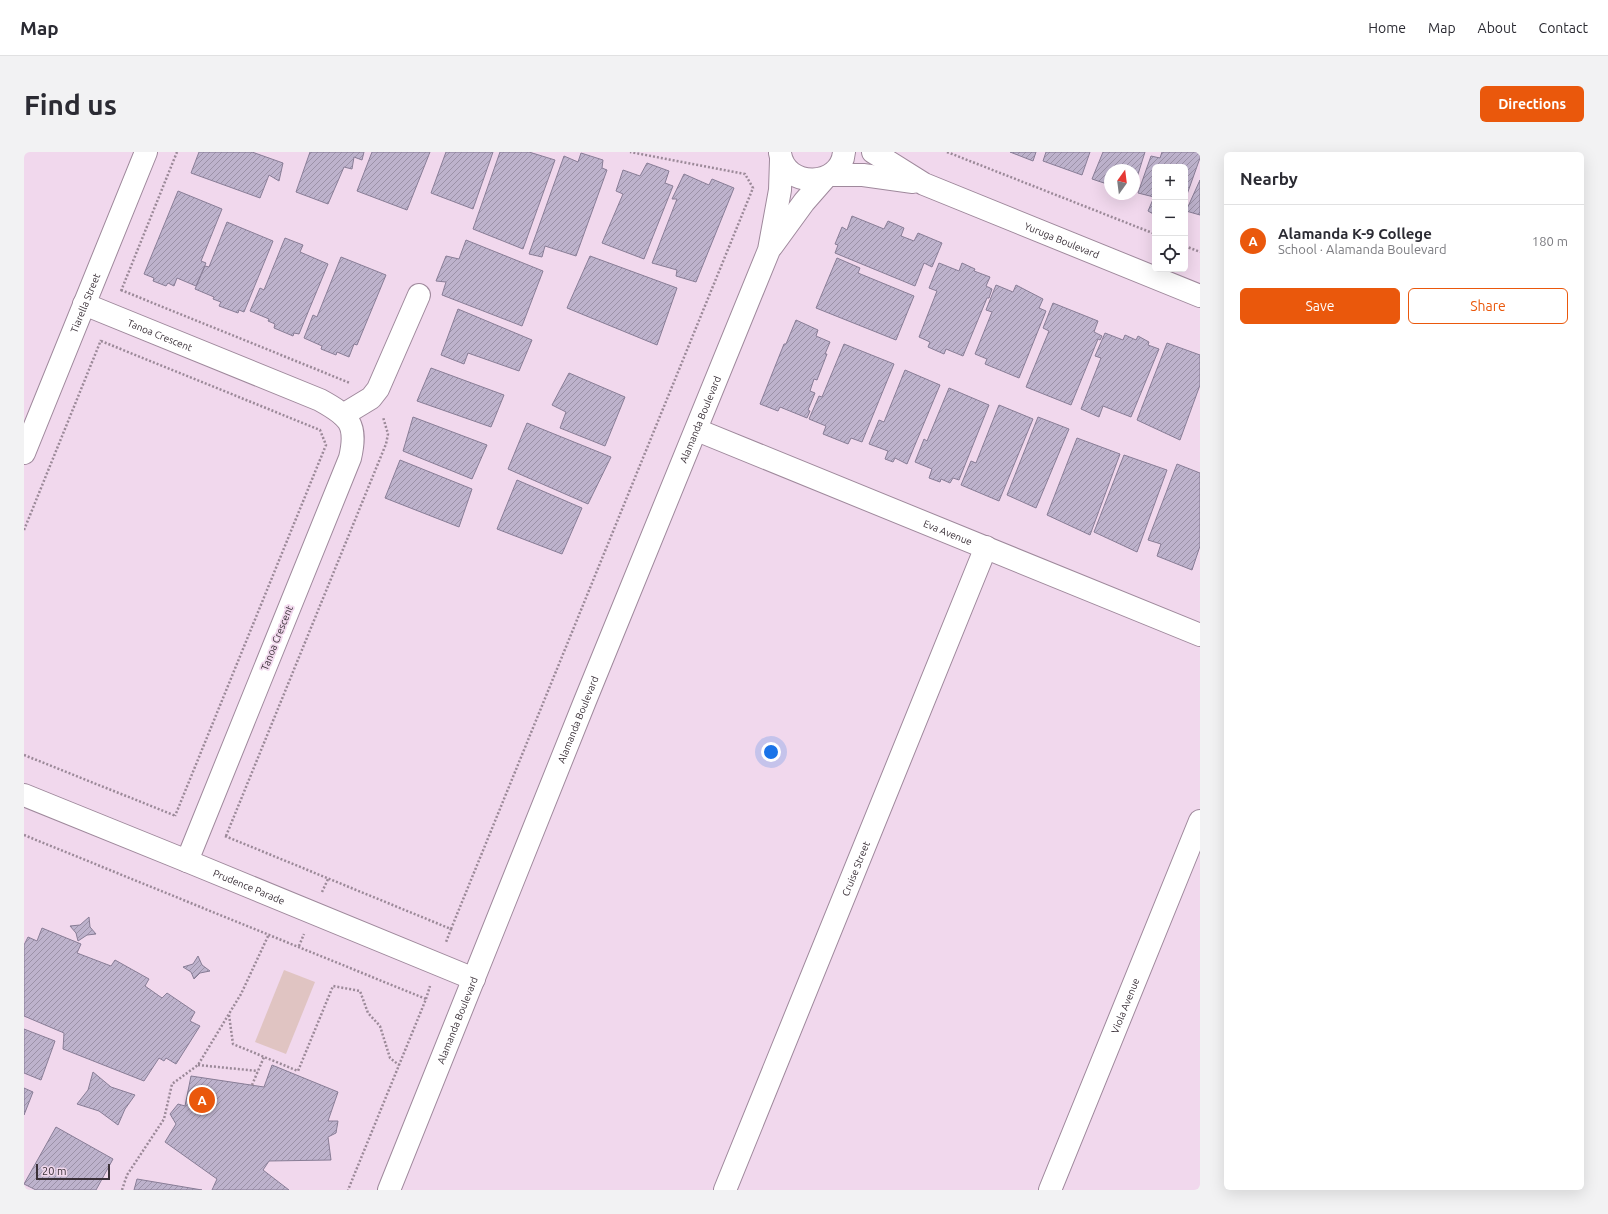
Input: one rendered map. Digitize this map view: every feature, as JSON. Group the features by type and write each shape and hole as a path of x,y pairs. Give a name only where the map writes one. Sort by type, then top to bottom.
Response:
{"street":[{"name":"Tiarella Street","path":"24,453 146,152"},
{"name":"Alamanda Boulevard","path":"769,250 804,202 828,176 839,167 844,157 844,152"},
{"name":"Yuruga Boulevard","path":"873,152 924,184 1200,296"},
{"name":"Alamanda Boulevard","path":"389,1190 585,701 697,430 769,250 780,190 778,155"},
{"name":"Yuruga Boulevard","path":"778,155 787,169 795,176 804,180 815,181 828,176 863,175 924,184"},
{"path":"344,415 371,398 378,389 386,375 419,295"},
{"name":"Tanoa Crescent","path":"84,304 320,400 344,415 353,433 353,447 350,458 187,861"},
{"name":"Eva Avenue","path":"697,430 1200,635"},
{"name":"Cruise Street","path":"725,1190 986,547"},
{"name":"Prudence Parade","path":"24,795 474,979"},
{"name":"Viola Avenue","path":"1050,1190 1200,821"}],"path":[{"path":"24,530 177,152"},
{"path":"348,1190 426,999 451,929 753,188 745,174 630,152"},
{"path":"948,152 1152,233"},
{"path":"1188,247 1200,252"},
{"path":"121,290 350,383 371,398 379,409 388,434 386,444 226,836"},
{"path":"101,340 320,430 326,445 175,816"},
{"path":"24,755 226,836 451,929"},
{"path":"24,835 426,999"},
{"path":"122,1190 127,1175 164,1118 172,1084 198,1066 241,994 269,934"},
{"path":"229,1015 233,1044 298,1071 333,986 360,992 368,1013 380,1026 390,1058 399,1065"},
{"path":"252,1085 264,1057"},
{"path":"198,1066 258,1071"}],"shaded area":[{"path":"284,970 315,982 286,1054 255,1042"}],"building":[{"path":"199,152 252,152 283,163 279,181 269,175 260,198 191,173"},
{"path":"310,152 364,152 362,160 354,157 352,169 344,167 328,204 296,192"},
{"path":"372,152 430,152 407,210 357,191"},
{"path":"446,152 493,152 473,209 431,193"},
{"path":"500,152 529,152 555,160 523,249 473,229"},
{"path":"1010,152 1036,152 1033,161"},
{"path":"1046,152 1090,152 1082,175 1043,161"},
{"path":"1103,152 1145,152 1140,168 1140,164 1104,164 1104,183 1092,179"},
{"path":"1162,152 1200,152 1200,158 1188,192 1188,164 1152,164 1152,196 1140,194 1140,187 1151,156 1160,158"},
{"path":"581,153 603,160 602,168 607,170 576,256 545,246 542,257 529,254 564,156 578,162"},
{"path":"647,163 669,171 665,183 673,186 644,259 602,243 623,194 616,191 623,170 640,176"},
{"path":"684,174 709,185 712,179 734,188 696,282 676,276 677,270 652,263 677,199 672,199"},
{"path":"1200,180 1200,215 1188,212 1188,207"},
{"path":"178,191 222,209 201,261 206,263 196,286 177,278 174,286 168,283 166,286 153,281 154,278 144,274"},
{"path":"1152,202 1152,213 1148,211"},
{"path":"852,216 884,229 888,221 904,228 901,236 914,241 918,233 942,243 932,267 924,263 915,286 835,253 838,245 835,244 842,227 847,230"},
{"path":"227,222 273,241 244,312 239,310 238,313 219,306 221,302 213,299 214,297 195,289 205,266 209,267"},
{"path":"285,238 303,245 300,252 328,264 299,334 294,333 293,336 274,328 275,324 268,321 269,319 250,311 260,288 264,290"},
{"path":"466,240 543,271 522,326 442,295 446,282 436,281 446,256 459,259"},
{"path":"590,256 677,288 657,345 567,308"},
{"path":"341,257 386,275 357,345 354,344 349,357 337,352 336,355 321,349 322,346 304,338 313,315 317,317"},
{"path":"837,258 860,268 858,273 914,296 896,340 816,308"},
{"path":"939,263 959,271 962,263 975,269 974,271 990,277 986,286 992,289 989,298 987,298 963,356 946,349 944,354 928,347 930,342 919,337 937,291 929,288"},
{"path":"996,285 1013,292 1016,285 1043,299 1039,308 1046,311 1019,378 985,364 987,359 975,354 992,312 986,310"},
{"path":"1053,303 1098,321 1094,332 1102,336 1100,340 1098,339 1071,405 1026,387 1049,331 1043,328"},
{"path":"458,309 532,340 519,371 468,353 464,364 441,355"},
{"path":"796,320 818,330 816,336 830,342 817,380 814,379 810,391 815,393 808,410 810,411 807,418 780,407 778,411 760,404 784,344 786,344"},
{"path":"1105,333 1123,340 1125,335 1136,340 1138,336 1149,342 1148,345 1159,349 1131,417 1103,406 1099,417 1081,409 1101,358 1095,356"},
{"path":"1167,343 1200,355 1200,385 1180,440 1137,420"},
{"path":"844,344 894,364 862,442 851,438 848,444 823,434 826,426 809,419 819,396 822,397"},
{"path":"431,368 504,395 491,427 417,401"},
{"path":"905,370 940,385 907,464 895,458 893,462 885,459 888,451 869,444 879,420 884,422"},
{"path":"569,373 625,397 605,446 560,428 566,412 552,405"},
{"path":"949,388 989,405 959,480 953,478 950,483 941,479 940,482 929,478 932,469 915,462 924,439 927,441"},
{"path":"999,405 1033,419 999,501 961,485 971,461 976,463"},
{"path":"413,417 487,445 472,479 403,451"},
{"path":"1038,417 1069,429 1036,508 1007,495"},
{"path":"527,423 611,457 588,504 508,469"},
{"path":"1077,438 1120,454 1090,535 1047,515"},
{"path":"1124,455 1167,470 1137,552 1094,532"},
{"path":"400,460 472,489 459,527 385,498"},
{"path":"1177,464 1200,473 1200,546 1192,570 1157,556 1161,544 1148,540"},
{"path":"517,480 582,508 562,554 497,529"},
{"path":"89,917 90,927 96,934 87,935 78,941 76,933 70,926 80,925"},
{"path":"42,928 81,944 77,953 111,966 115,960 149,979 145,986 162,998 167,993 195,1012 190,1021 200,1026 176,1064 166,1058 164,1061 159,1058 144,1081 63,1049 64,1033 24,1016 24,945 28,937 37,941"},
{"path":"198,956 202,965 210,971 200,973 194,979 191,972 183,967 193,964"},
{"path":"24,1029 55,1041 41,1080 24,1073"},
{"path":"272,1065 338,1092 328,1121 338,1121 336,1133 328,1137 331,1160 269,1161 263,1170 289,1190 212,1190 217,1179 165,1142 176,1124 170,1114 178,1104 185,1106 191,1076 264,1087"},
{"path":"93,1072 111,1087 135,1095 125,1109 118,1125 99,1111 77,1104 88,1090"},
{"path":"24,1088 33,1092 24,1115"},
{"path":"56,1127 113,1159 96,1190 36,1190 24,1184"},
{"path":"137,1179 202,1190 134,1190"}],"place":[{"name":"Alamanda K-9 College","path":"202,1100"}]}
